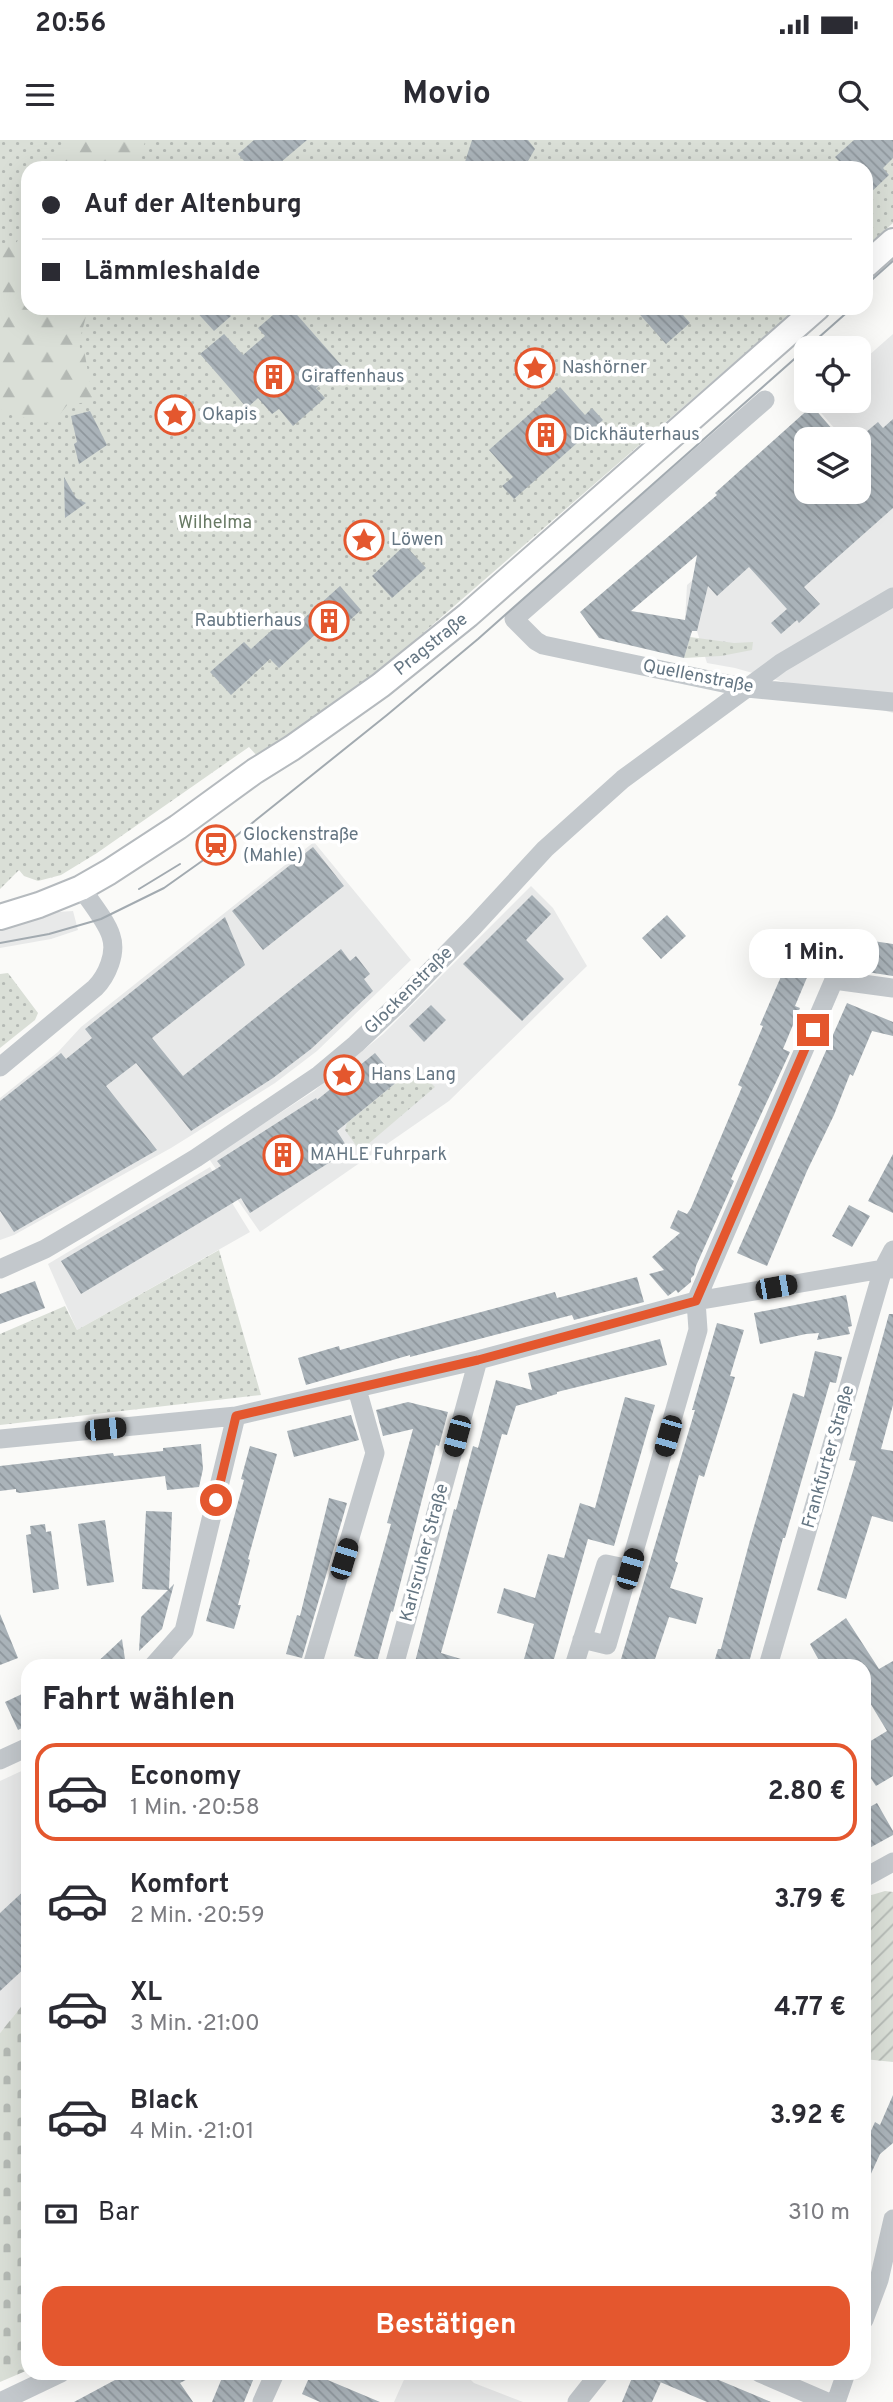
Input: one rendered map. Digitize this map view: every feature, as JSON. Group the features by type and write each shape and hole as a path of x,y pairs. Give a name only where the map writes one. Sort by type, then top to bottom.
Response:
{"main road":[{"path":"873,259 893,241"},
{"name":"Pragstraße","path":"0,917 81,888 178,827 382,685 468,615 809,315"}],"street":[{"name":"Quellenstraße","path":"765,400 514,619 536,641 544,645 747,688 893,702"},
{"name":"Glockenstraße","path":"0,1269 45,1249 95,1220 206,1151 319,1075 398,1004 545,849 623,779 781,663 893,597"},
{"path":"0,1067 102,981 111,955 112,937 81,888"},
{"path":"576,1659 582,1639 607,1646 698,1330 696,1301 834,980 893,988"},
{"name":"Frankfurter Straße","path":"770,1659 893,1250"},
{"path":"0,1439 236,1416 478,1360 696,1301 888,1269"},
{"name":"Karlsruher Straße","path":"396,1659 478,1360"},
{"path":"314,1659 375,1453 357,1389"},
{"path":"158,1659 184,1631 236,1416"},
{"path":"1,1758 21,1750"},
{"path":"871,1874 893,1862"},
{"path":"871,2301 879,2280 893,2219"},
{"path":"0,2402 46,2380"},
{"path":"262,2402 272,2380"},
{"path":"577,2402 594,2380"},
{"path":"776,2380 827,2402"},
{"path":"836,2402 844,2380"}],"shaded area":[{"path":"893,334 893,713 735,668 707,663 697,631 692,631 685,620 687,585 794,491 794,504 871,504 871,427 833,427 821,413 871,413 871,353"},
{"path":"314,842 411,960 317,1051 275,1083 171,1148 14,1235 0,1240 0,1098 58,1052 81,1027"},
{"path":"531,886 553,908 587,966 449,1101 260,1232 209,1159 314,1091 383,1034"},
{"path":"73,911 78,930 51,939 0,948 0,926 57,912"},
{"path":"210,1167 250,1232 77,1330 48,1264"},
{"path":"21,1771 21,2007 0,2033 0,1781"},
{"path":"404,2380 471,2380 523,2402 394,2402"}],"green space":[{"name":"Wilhelma","path":"0,140 893,140 893,223 873,241 873,161 21,161 21,315 789,315 392,660 258,757 249,747 61,875 38,881 24,876 19,870 0,889"},
{"path":"67,140 146,140 137,161 52,161"},
{"path":"21,230 21,315 86,315 80,348 84,349 93,402 68,404 52,424 2,413 0,247 17,242"},
{"path":"690,637 734,643 753,642 752,650 721,656 684,658"},
{"path":"8,973 38,1013 35,1020 0,1048 0,974"},
{"path":"419,1071 435,1087 360,1151 345,1130 347,1123 398,1081"},
{"path":"219,1250 261,1395 0,1425 0,1334 65,1306 77,1330"},
{"path":"885,1891 893,1892 893,2062 871,2060 871,1895"},
{"path":"21,2007 21,2373 0,2382 0,2033"}],"building":[{"path":"254,140 307,140 282,161 244,161 238,154"},
{"path":"472,140 528,140 535,149 528,161 465,161"},
{"path":"854,140 893,140 893,158 883,168 889,175 873,190 873,161 839,161 835,157"},
{"path":"199,315 231,316 214,331"},
{"name":"Giraffenhaus","path":"273,315 297,315 342,366 316,388 325,398 293,426 279,409 272,414 258,398 247,408 200,354 224,334 243,355 265,336 258,328"},
{"path":"640,315 683,315 690,323 666,344"},
{"name":"Dickhäuterhaus","path":"560,387 585,415 592,408 603,420 514,499 502,486 513,477 489,450"},
{"path":"90,411 107,445 79,464 71,416"},
{"path":"804,413 818,413 830,427 794,427 794,504 871,504 871,428 878,422 883,428 893,419 893,508 804,587 820,604 799,623 797,620 781,634 771,623 787,609 749,567 717,596 708,586 697,631 692,631 684,658 599,638 580,612 717,495 715,493","holes":["697,555 685,620 631,611"]},
{"path":"64,477 76,498 86,503 65,518"},
{"path":"405,545 426,568 392,598 372,576"},
{"name":"Raubtierhaus","path":"340,586 361,610 327,641 318,632 279,668 270,659 231,695 210,672 244,642 251,649 291,613 300,622"},
{"path":"313,847 344,886 263,950 232,911"},
{"path":"532,895 551,914 526,940 564,979 522,1021 463,964"},
{"path":"667,915 686,936 661,959 642,938"},
{"path":"225,917 245,965 152,1038 183,1076 341,949 350,961 356,956 370,974 364,979 373,991 311,1049 273,1078 191,1131 136,1063 106,1086 157,1150 14,1232 0,1211 0,1101 61,1053 66,1059 92,1038 85,1029"},
{"path":"833,935 893,944 893,976 828,966"},
{"path":"789,958 811,968 795,1006 800,1008 783,1049 790,1052 731,1179 734,1181 691,1282 678,1293 676,1290 668,1296 649,1274 664,1270 652,1257 680,1233 670,1228 678,1210 687,1214 691,1208 742,1087 738,1085"},
{"path":"847,1003 893,1022 893,1036 872,1031 853,1076 850,1074 767,1266 737,1253"},
{"path":"431,1005 446,1020 424,1042 409,1026"},
{"path":"375,1053 398,1081 337,1131 349,1150 250,1213 241,1198 81,1294 61,1261 221,1166 217,1161 316,1098 317,1100"},
{"path":"893,1154 893,1213 868,1201"},
{"path":"849,1205 870,1216 852,1247 832,1236"},
{"path":"637,1277 644,1302 574,1320 572,1315 410,1355 306,1385 298,1358 339,1346 340,1350 555,1292 557,1298"},
{"path":"35,1281 45,1308 0,1324 0,1294"},
{"path":"846,1295 852,1326 848,1327 850,1334 817,1340 819,1333 806,1334 760,1344 754,1313"},
{"path":"889,1314 893,1314 893,1405 881,1449 893,1451 893,1522 872,1516 846,1599 817,1590 856,1461 849,1460"},
{"path":"717,1323 744,1330 730,1376 735,1377 704,1477 699,1475 670,1588 703,1598 696,1624 669,1617 655,1659 621,1659 695,1410 692,1410"},
{"path":"660,1339 667,1365 557,1392 516,1406 507,1435 502,1434 441,1653 461,1659 416,1659 454,1509 456,1510 473,1446 478,1448 496,1380 532,1390 528,1373"},
{"path":"815,1351 842,1357 836,1383 830,1382 750,1659 715,1659 718,1649 721,1649 793,1393 804,1397"},
{"path":"625,1397 655,1405 614,1546 588,1539 554,1659 524,1659 534,1624 497,1613 504,1588 535,1598 548,1554 564,1558 580,1503 595,1508"},
{"path":"408,1402 448,1412 439,1446 436,1445 393,1612 391,1611 378,1659 366,1659 354,1656 391,1524 387,1523 413,1429 383,1436 376,1410"},
{"path":"351,1415 359,1440 294,1457 287,1431"},
{"path":"201,1444 203,1469 199,1487 167,1490 165,1476 20,1493 16,1492 16,1489 0,1491 0,1466 113,1453 114,1456 163,1451 163,1448"},
{"path":"250,1446 277,1454 248,1559 250,1560 238,1605 241,1605 234,1629 206,1621 244,1480 241,1479"},
{"path":"329,1498 347,1503 302,1658 286,1654 297,1615 300,1616"},
{"path":"146,1511 172,1512 169,1589 174,1584 162,1629 139,1651 141,1617 168,1590 142,1589"},
{"path":"105,1520 114,1582 87,1586 78,1524"},
{"path":"45,1524 46,1532 51,1531 59,1589 33,1593 26,1535 31,1534 30,1526"},
{"path":"0,1614 18,1658 0,1665"},
{"path":"846,1618 879,1669 893,1661 893,1776 876,1786 871,1778 871,1741 887,1731 871,1705 871,1659 818,1659 810,1644"},
{"path":"122,1639 125,1659 101,1659"},
{"path":"21,1694 21,1728 18,1730 5,1702"},
{"path":"877,1803 893,1835 871,1847 871,1806"},
{"path":"21,1894 21,1972 0,1991 0,1913"},
{"path":"893,2095 893,2143 880,2154 871,2174 871,2131 875,2122 880,2125"},
{"path":"115,2380 186,2380 180,2383 193,2402 74,2402"},
{"path":"221,2380 253,2380 244,2402 212,2402"},
{"path":"308,2380 328,2380 380,2402 320,2402 302,2394"},
{"path":"631,2380 661,2382 652,2402 622,2402"},
{"path":"655,2380 719,2380 771,2402 707,2402"}],"tram line":[{"path":"873,279 893,261"},
{"path":"0,943 49,934 101,919 164,888 226,844 478,639 844,315"},
{"path":"139,889 180,864"}],"place":[{"name":"Nashörner","path":"535,368"},
{"name":"Giraffenhaus","path":"274,377"},
{"name":"Okapis","path":"175,415"},
{"name":"Dickhäuterhaus","path":"546,435"},
{"name":"Löwen","path":"364,540"},
{"name":"Raubtierhaus","path":"329,621"},
{"name":"Glockenstraße (Mahle)","path":"216,845"},
{"name":"Hans Lang","path":"344,1075"},
{"name":"MAHLE Fuhrpark","path":"283,1155"}],"route":[{"path":"216,1500 236,1416 478,1360 696,1301 813,1030"}]}
